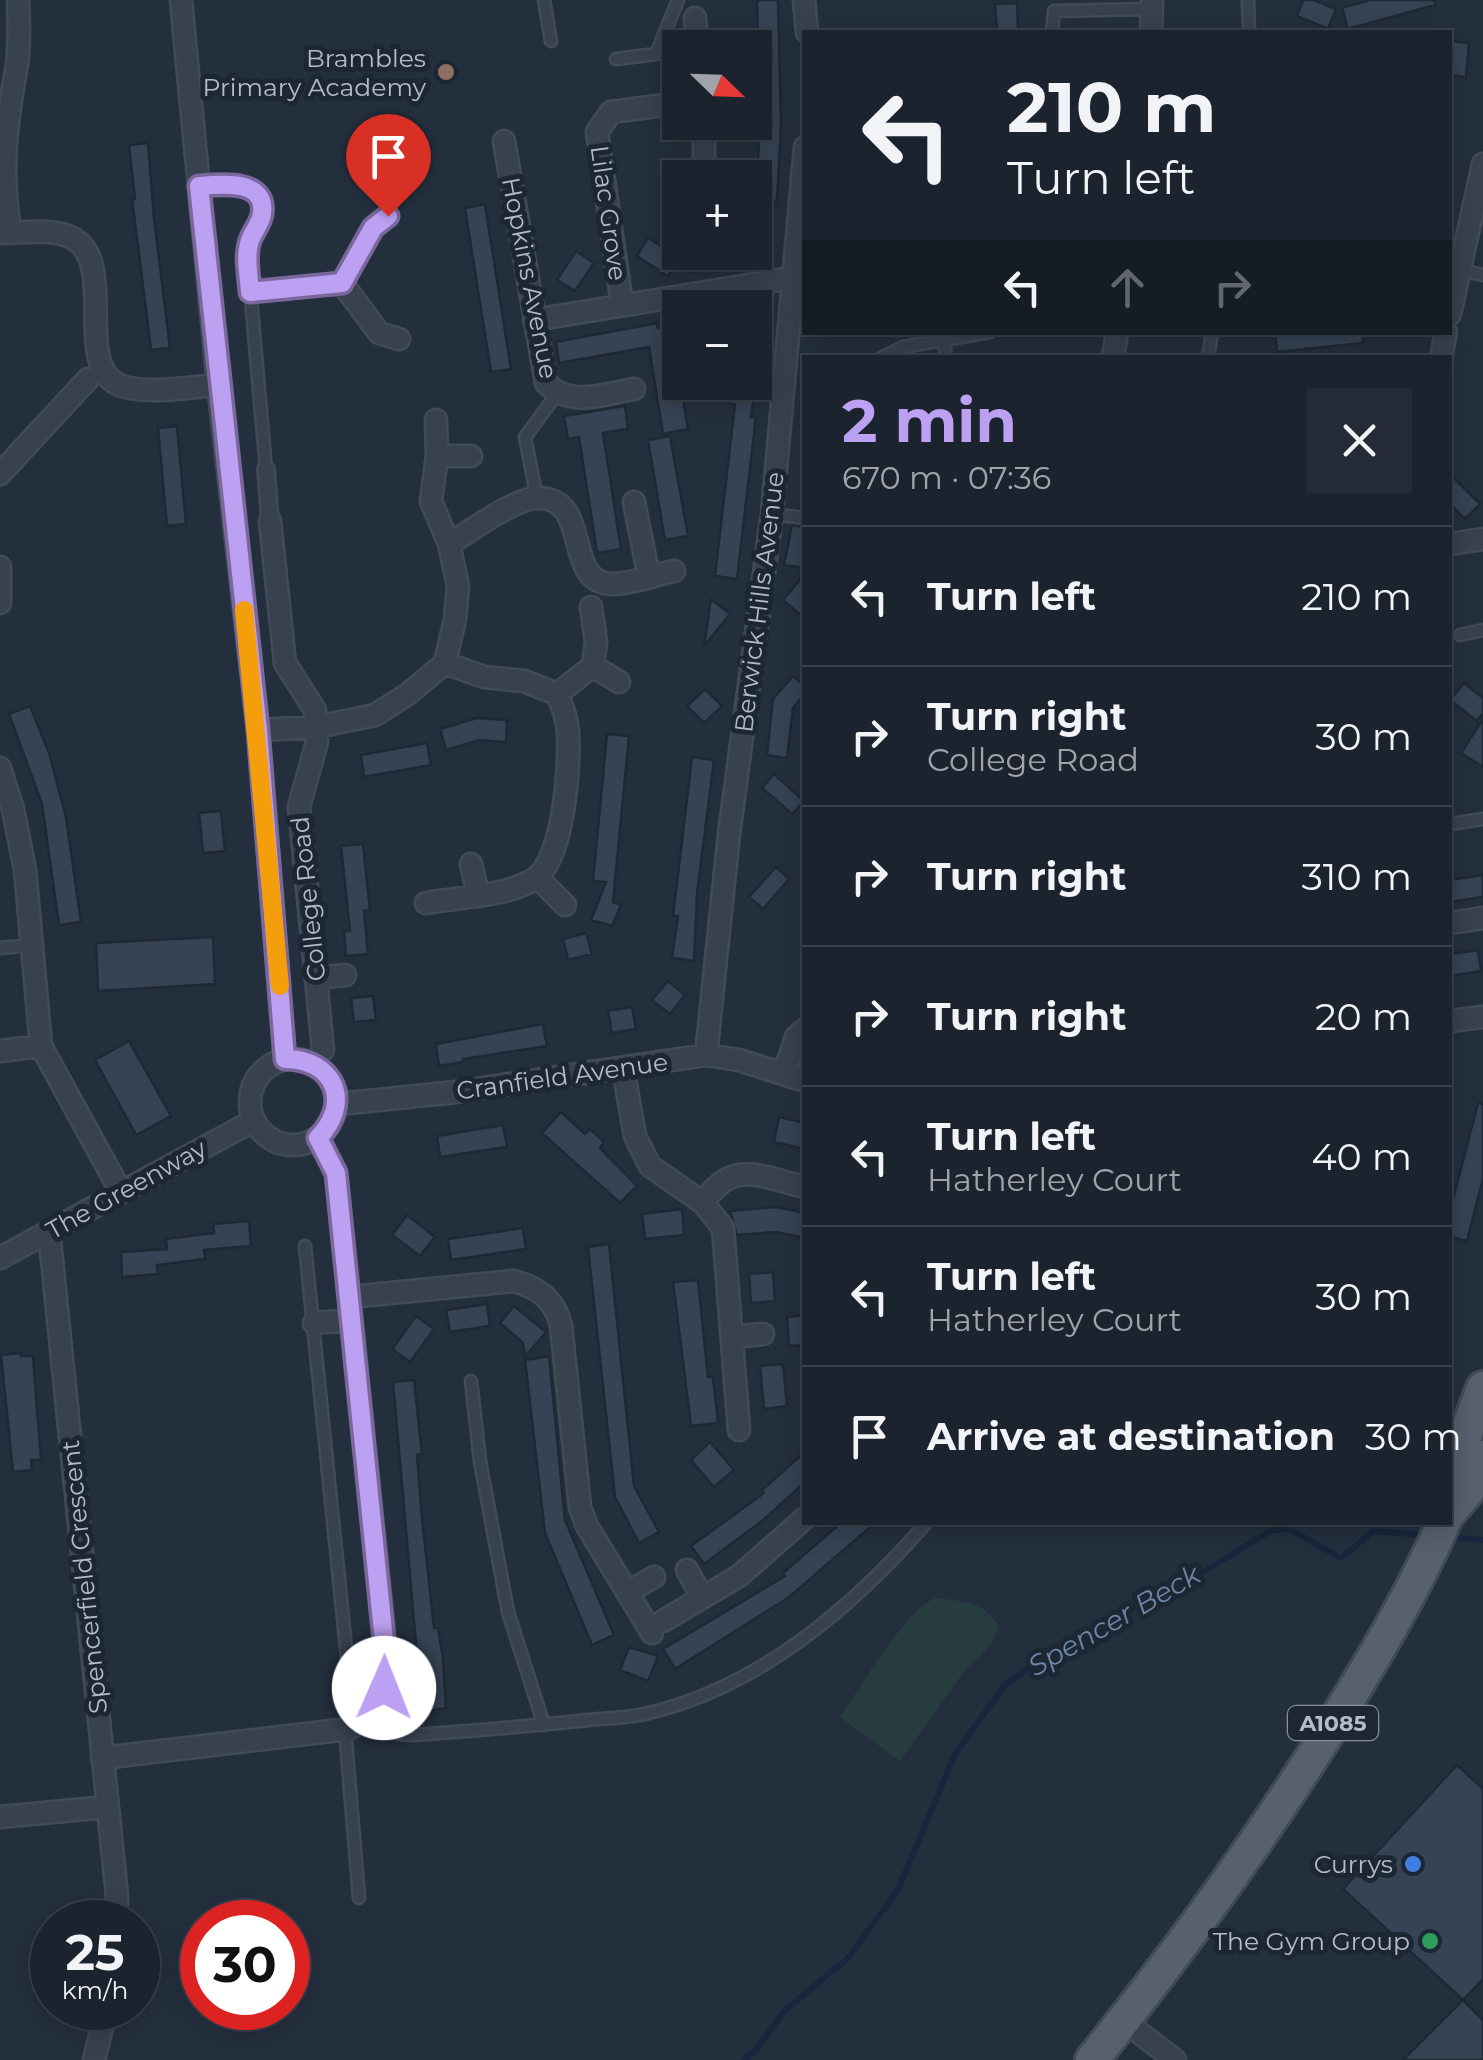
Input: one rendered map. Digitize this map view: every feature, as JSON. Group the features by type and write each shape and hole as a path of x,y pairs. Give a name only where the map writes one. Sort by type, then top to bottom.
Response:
{"main road":[{"path":"1452,1471 1483,1388"},
{"name":"A1085","path":"1452,1513 1483,1457"},
{"name":"A1085","path":"1092,2060 1189,1936 1308,1764 1402,1610 1442,1528"}],"street":[{"path":"18,0 8,67 2,172 5,233 66,235 87,250 93,270 102,371 112,382 140,388 218,386"},
{"name":"College Road","path":"181,0 218,386 258,730 285,1059"},
{"path":"804,0 807,30"},
{"path":"1151,30 1152,4"},
{"path":"695,18 696,30"},
{"name":"Lilac Grove","path":"622,304 597,132 610,112 662,105"},
{"name":"Hopkins Avenue","path":"504,141 546,383 557,394 570,399 634,389"},
{"path":"1452,305 1483,164"},
{"path":"342,283 373,228 388,216"},
{"name":"Berwick Hills Avenue","path":"706,1055 729,834 800,277 802,225"},
{"path":"534,320 800,277"},
{"path":"250,292 342,283"},
{"path":"342,283 380,333 399,340"},
{"path":"0,474 88,379"},
{"path":"258,730 316,727 375,715 408,694 444,663 458,586 448,544 431,502 438,456 436,420"},
{"path":"438,456 471,456"},
{"path":"266,468 285,663 315,710 316,727"},
{"path":"448,544 514,506 537,498 554,502 574,522 584,569 595,579 611,584 674,571"},
{"path":"634,502 648,577"},
{"path":"1452,544 1483,540"},
{"path":"0,567 0,603"},
{"path":"558,694 593,666 596,642 591,608"},
{"path":"426,903 514,888 538,878 559,838 568,734 558,694 524,682 484,677 444,663"},
{"path":"593,666 619,682"},
{"name":"College Road","path":"316,727 317,742 298,807 322,1060"},
{"path":"0,768 14,809 22,854 41,1046 121,1192"},
{"path":"472,864 478,894"},
{"path":"538,878 565,905"},
{"path":"1452,923 1483,918"},
{"path":"316,978 345,975"},
{"path":"1452,1022 1483,1016"},
{"path":"784,1073 796,1037 802,1032"},
{"path":"0,1051 41,1046"},
{"name":"Cranfield Avenue","path":"338,1104 456,1092 706,1055 739,1060 802,1079"},
{"path":"285,1059 322,1060 338,1104 328,1128 318,1138 298,1146 267,1138 253,1122 249,1107 252,1086 268,1066 285,1059"},
{"path":"623,1068 636,1136 650,1166 703,1204 723,1228 740,1430"},
{"name":"The Greenway","path":"0,1258 253,1122"},
{"path":"102,1758 345,1730 370,1716 384,1688 386,1660 336,1173 318,1138"},
{"path":"703,1204 723,1179 741,1174 802,1186"},
{"name":"Spencerfield Crescent","path":"50,1232 117,1900"},
{"path":"349,1297 514,1281 533,1286 546,1296 561,1324 580,1506 587,1526 628,1592 658,1627 739,1576 802,1521"},
{"path":"314,1324 352,1320"},
{"path":"732,1336 763,1334"},
{"path":"687,1570 702,1597"},
{"path":"628,1592 654,1576"},
{"path":"0,1817 108,1807"},
{"path":"1124,2021 1152,2060"},
{"path":"1124,2021 1175,2060"},
{"path":"94,2060 102,2030"}],"lane":[{"path":"544,0 551,41"},
{"path":"616,59 656,54 678,0"},
{"path":"1248,0 1249,30"},
{"path":"1052,30 1053,5 1152,4"},
{"path":"199,186 228,183 247,188 258,197 263,211 246,254 266,468"},
{"path":"1460,270 1483,275"},
{"path":"888,355 904,347 973,335"},
{"path":"944,340 946,355"},
{"path":"537,498 525,437 557,394"},
{"path":"772,514 802,518"},
{"path":"1460,635 1483,630"},
{"path":"1452,824 1483,819"},
{"path":"0,948 32,944"},
{"path":"305,1246 347,1658"},
{"path":"470,1381 480,1461 508,1612 544,1725"},
{"path":"370,1716 398,1734 414,1736 648,1713 723,1686 794,1646 882,1574 925,1525"},
{"path":"345,1730 358,1898"}],"green space":[{"path":"935,1598 980,1607 999,1627 991,1645 965,1670 900,1761 840,1717 897,1634"}],"building":[{"path":"757,0 778,0 781,125 777,201 772,201 772,160 758,160 759,140 772,140 772,30 758,30"},
{"path":"1303,0 1336,9 1328,29 1297,16"},
{"path":"1370,0 1434,0 1435,5 1348,29 1342,8"},
{"path":"1017,3 1018,30 997,30 995,4"},
{"path":"1452,41 1469,43 1466,77 1452,75"},
{"path":"148,143 170,348 151,350 129,145"},
{"path":"485,204 511,369 491,372 465,208"},
{"path":"648,238 662,247 662,270 671,270 668,276 637,256"},
{"path":"576,251 594,263 575,291 557,280"},
{"path":"657,323 658,328 662,327 662,400 683,400 688,429 663,434 649,347 559,363 556,342"},
{"path":"1275,335 1362,335 1363,343 1277,352"},
{"path":"753,400 751,417 756,417 737,579 715,576 735,404 731,403"},
{"path":"625,406 628,429 603,433 621,549 597,553 579,437 568,439 564,416"},
{"path":"177,426 186,524 167,526 158,428"},
{"path":"670,436 688,536 665,540 648,440"},
{"path":"1452,476 1480,504 1465,519 1452,506"},
{"path":"792,525 802,527 802,568 784,565"},
{"path":"802,578 802,616 783,600"},
{"path":"711,599 730,614 704,646"},
{"path":"793,676 802,684 802,698 793,708 787,758 767,755 773,699"},
{"path":"1464,683 1483,698 1483,713 1477,721 1452,698"},
{"path":"705,689 722,706 704,723 687,706"},
{"path":"30,706 49,753 66,817 81,922 59,925 42,804 9,714"},
{"path":"477,718 507,720 506,742 479,740 446,750 440,729"},
{"path":"1483,719 1483,767 1461,753"},
{"path":"607,734 629,736 613,902 621,905 612,926 591,920 606,882 593,881"},
{"path":"427,743 431,765 364,777 361,755"},
{"path":"692,757 714,760 697,894 694,961 672,958 678,916 673,916"},
{"path":"774,774 802,803 792,814 762,788"},
{"path":"221,811 225,851 203,853 199,813"},
{"path":"363,844 370,910 364,911 368,954 346,956 344,931 350,931 341,846"},
{"path":"776,867 789,879 763,909 749,897"},
{"path":"1483,875 1483,897 1452,902 1452,880"},
{"path":"586,933 592,954 568,960 563,939"},
{"path":"213,937 215,984 98,991 96,943"},
{"path":"1478,950 1481,971 1452,976 1452,954"},
{"path":"668,981 685,995 670,1014 652,1000"},
{"path":"373,996 376,1020 354,1022 351,998"},
{"path":"632,1007 636,1029 612,1033 608,1011"},
{"path":"543,1024 547,1046 439,1066 436,1044"},
{"path":"129,1041 171,1116 136,1135 95,1060"},
{"path":"1478,1103 1483,1104 1483,1179 1467,1241 1452,1237 1452,1203"},
{"path":"561,1112 585,1134 590,1129 604,1142 600,1148 637,1186 620,1203 542,1133"},
{"path":"779,1117 802,1122 802,1148 774,1142"},
{"path":"503,1125 507,1147 440,1157 437,1136"},
{"path":"776,1207 802,1212 802,1237 776,1232 737,1235 730,1211"},
{"path":"682,1209 684,1235 645,1239 642,1214"},
{"path":"407,1215 435,1237 420,1256 392,1235"},
{"path":"249,1221 251,1246 204,1250 205,1259 157,1265 158,1274 122,1277 121,1252 167,1249 166,1239 214,1233 213,1224"},
{"path":"523,1228 526,1249 451,1260 448,1239"},
{"path":"609,1244 634,1486 659,1532 639,1543 615,1497 588,1247"},
{"path":"773,1272 775,1301 751,1303 749,1274"},
{"path":"698,1280 708,1377 713,1377 718,1423 691,1426 673,1282"},
{"path":"487,1304 490,1326 450,1332 446,1310"},
{"path":"514,1306 546,1332 525,1357 523,1343 500,1323"},
{"path":"802,1315 802,1345 789,1346 787,1317"},
{"path":"416,1316 434,1329 410,1362 392,1349"},
{"path":"1,1355 33,1356 41,1460 31,1460 32,1470 13,1472"},
{"path":"549,1356 565,1520 614,1635 592,1645 545,1533 525,1360"},
{"path":"783,1364 787,1406 764,1409 760,1366"},
{"path":"414,1380 422,1454 417,1455 422,1518 434,1628 438,1628 443,1658 446,1708 422,1712 393,1382"},
{"path":"710,1442 734,1470 714,1487 691,1460"},
{"path":"802,1455 802,1485 762,1521 704,1564 691,1546 764,1493 762,1490"},
{"path":"839,1525 873,1525 788,1598 675,1669 663,1649 785,1576 783,1573"},
{"path":"629,1647 658,1656 648,1681 620,1670"},
{"path":"1457,1765 1483,1789 1483,1979 1463,2000 1343,1889"},
{"path":"1463,2000 1483,2020 1483,2060 1403,2060"}],"waterway":[{"name":"Spencer Beck","path":"744,2060 757,2049 784,2011 848,1958 898,1890 955,1754 1005,1685 1044,1657 1104,1628 1148,1597 1200,1574 1272,1530 1289,1529 1341,1558 1373,1531 1425,1535"},
{"name":"Spencer Beck","path":"1448,1537 1483,1540"}],"slow traffic":[{"path":"244,610 280,986"}],"place":[{"name":"Brambles Primary Academy","path":"446,72"},
{"name":"Currys","path":"1413,1864"},
{"name":"The Gym Group","path":"1430,1941"}],"route":[{"path":"384,1688 386,1660 336,1173 318,1138 328,1128 338,1104 333,1085 322,1070 302,1059 285,1059 258,730 199,186 228,183 247,188 258,197 263,211 246,254 250,292 342,283 373,228 388,216"}]}
